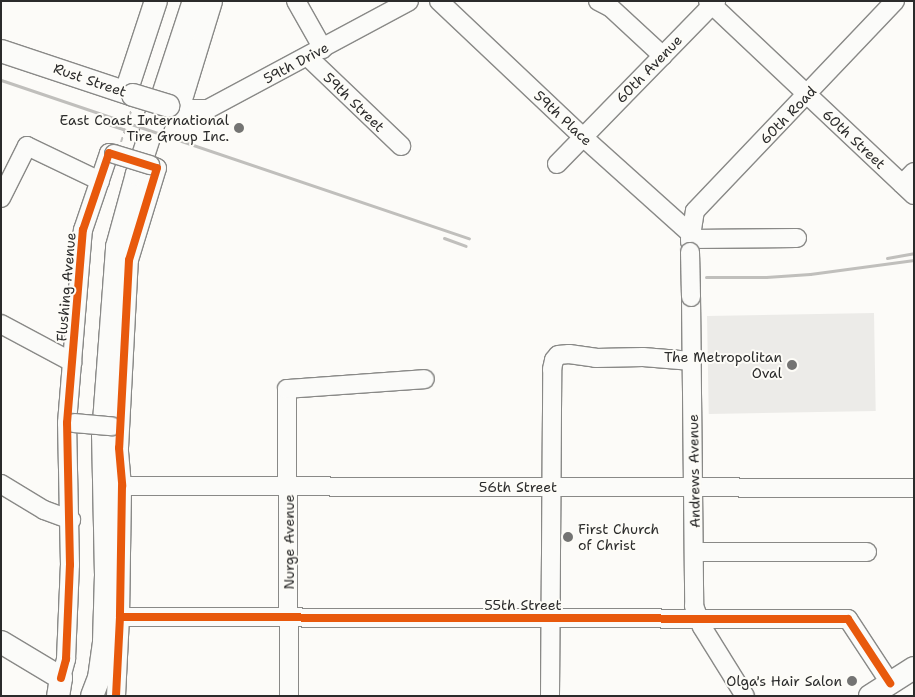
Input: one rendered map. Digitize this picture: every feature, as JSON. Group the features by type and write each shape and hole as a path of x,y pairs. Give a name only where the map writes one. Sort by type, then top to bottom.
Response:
{"main road":[{"path":"131,97 156,1"},
{"path":"79,696 88,665 91,618 92,568 88,447 105,240 125,169 180,1"},
{"path":"92,696 99,678 104,642 106,576 103,435 117,247 137,174 194,1"},
{"path":"173,108 211,1"},
{"name":"Rust Street","path":"1,51 131,97 173,108"},
{"path":"1,642 59,687"},
{"path":"870,696 914,668"}],"street":[{"name":"59th Street","path":"296,1 315,53 401,146"},
{"name":"59th Drive","path":"173,108 208,109 409,1"},
{"name":"59th Place","path":"439,1 690,241"},
{"path":"598,1 612,8 663,56"},
{"name":"60th Road","path":"690,241 695,211 896,1"},
{"name":"60th Avenue","path":"557,164 712,3"},
{"name":"60th Street","path":"712,3 808,95 910,184"},
{"path":"1,198 8,168 28,146 100,181"},
{"path":"116,152 158,168 129,260 116,426 122,486 120,617 116,696"},
{"name":"Flushing Avenue","path":"59,687 66,659 68,630 71,520 66,461 71,423 72,362 83,230 109,153 116,152"},
{"path":"690,241 797,238"},
{"name":"Andrews Avenue","path":"690,241 695,552 694,606 698,618 746,696"},
{"path":"1,324 72,362"},
{"path":"550,696 550,487 552,369 554,360 558,355 569,354 596,358 643,357 692,361"},
{"name":"Nurge Avenue","path":"289,696 290,487 287,389 425,379"},
{"path":"71,423 116,426"},
{"path":"1,484 44,510 71,520"},
{"name":"56th Street","path":"122,486 914,488"},
{"path":"695,552 867,552"},
{"name":"55th Street","path":"120,617 848,619 890,683"}],"path":[{"path":"116,152 131,97"}],"shaded area":[{"name":"The Metropolitan Oval","path":"874,313 876,411 709,414 707,316"}],"railway":[{"path":"1,80 469,238"},
{"path":"105,123 146,137"},
{"path":"444,238 466,246"},
{"path":"887,258 914,253"},
{"path":"706,277 766,277 810,274 914,260"}],"cycle path":[{"path":"61,678 66,659 70,565 67,423 83,230 109,153 157,168 129,260 119,448 122,486 120,617 116,696"},
{"path":"120,617 848,619 890,683"}],"place":[{"name":"East Coast International Tire Group Inc.","path":"239,128"},
{"name":"The Metropolitan Oval","path":"792,365"},
{"name":"First Church of Christ","path":"568,537"},
{"name":"Olga's Hair Salon","path":"852,681"}]}
